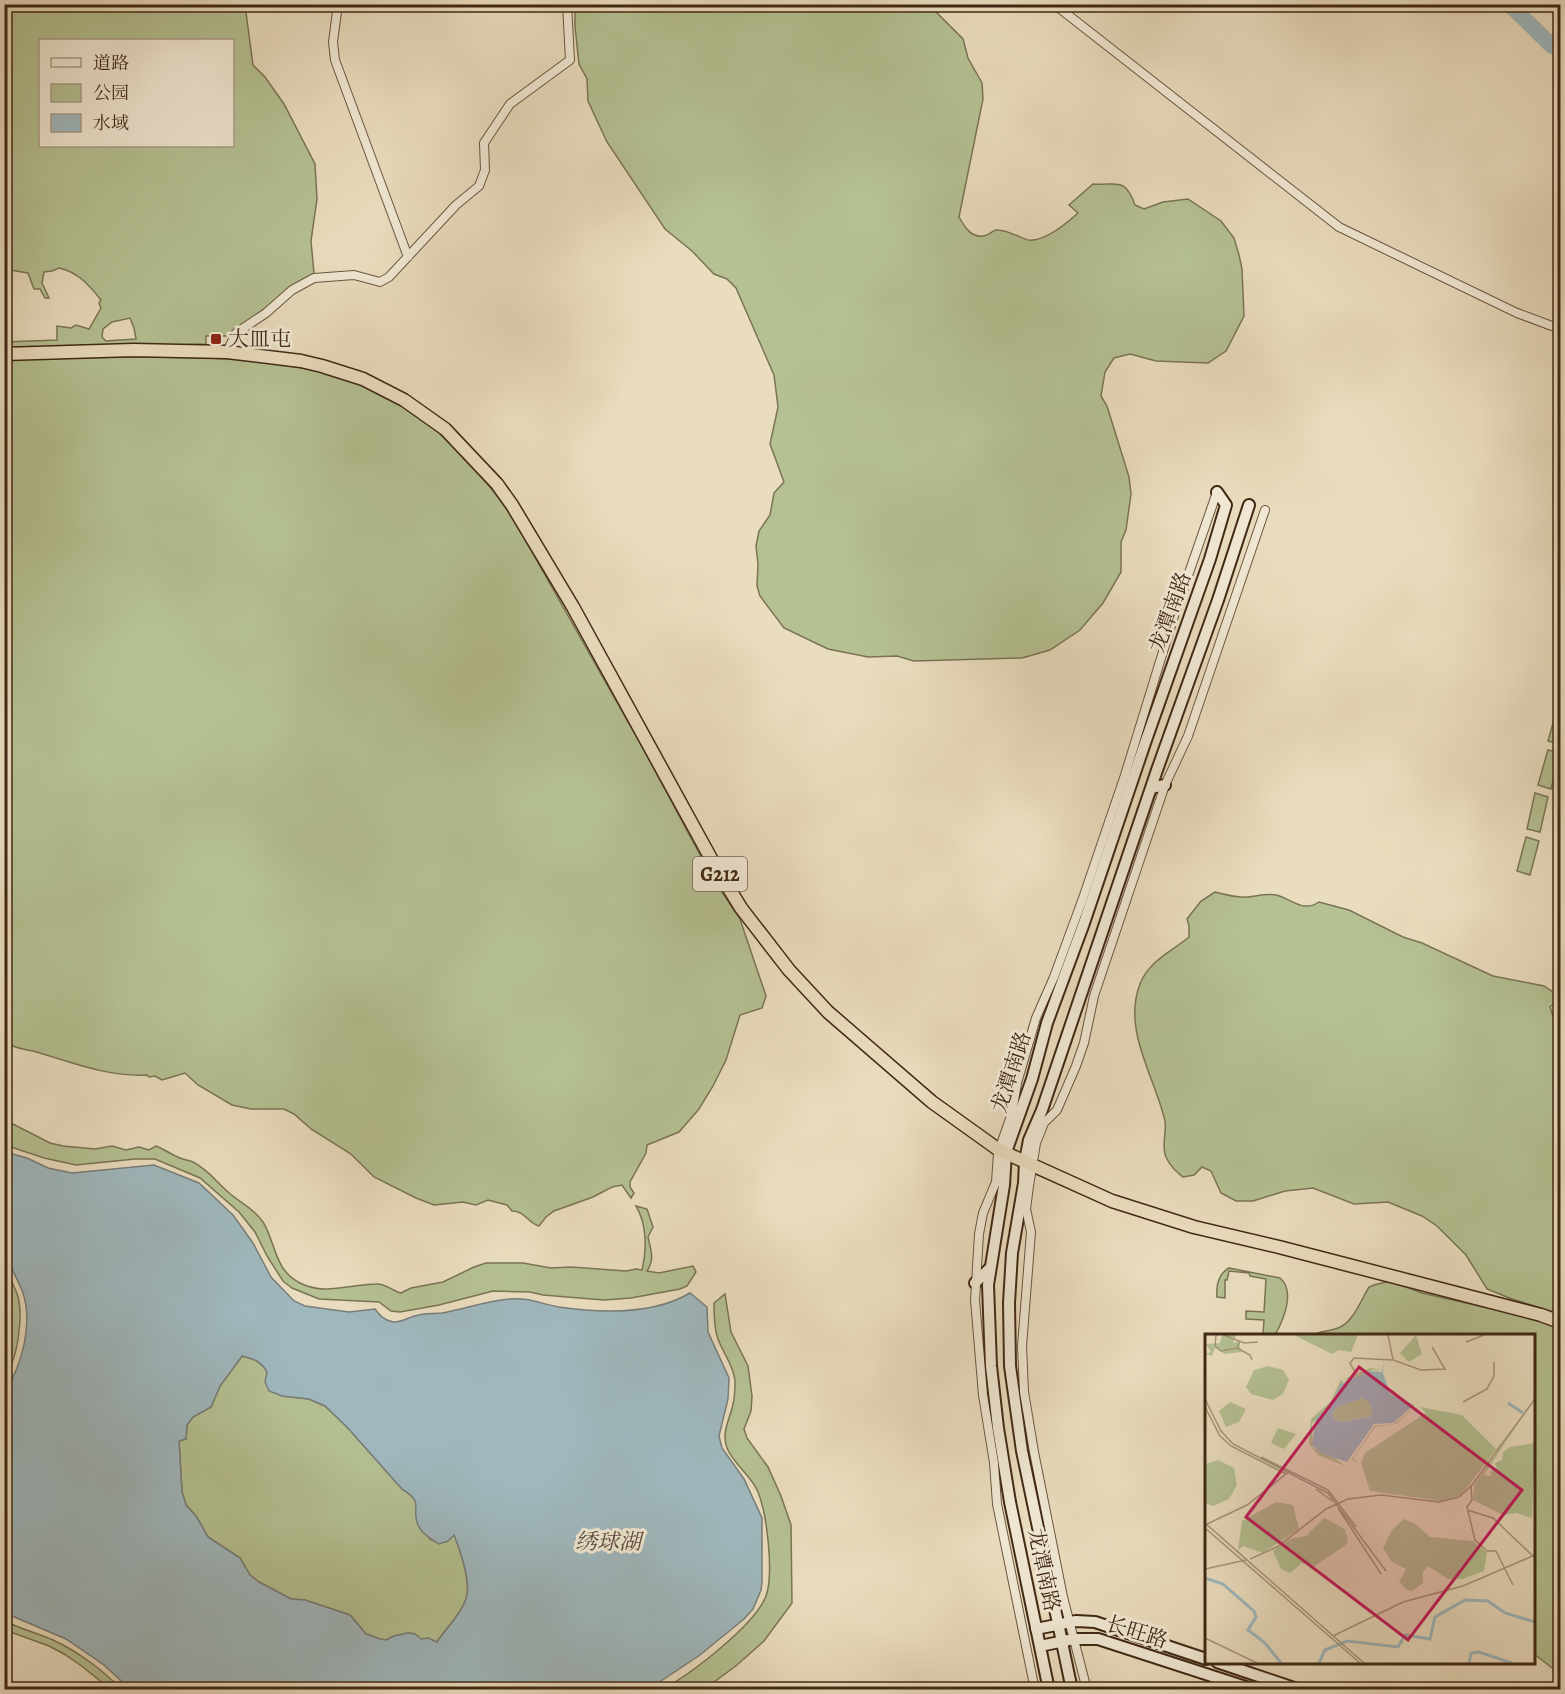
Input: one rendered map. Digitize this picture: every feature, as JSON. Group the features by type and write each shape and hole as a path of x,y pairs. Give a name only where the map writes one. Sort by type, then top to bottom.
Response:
{"highway":[{"name":"G212","path":"4,354 133,350 227,351 301,361 363,379 385,389 445,429 497,484 573,607 714,864 741,908 789,970 849,1032 932,1102 1003,1151 1112,1202 1173,1221 1541,1315 1560,1322"}],"main road":[{"name":"龙潭南路","path":"1049,1689 1010,1502 993,1395 988,1285 1004,1185 1003,1151 1032,1079 1047,1023 1084,924 1210,559 1227,506 1217,492"},
{"name":"龙潭南路","path":"1072,1689 1061,1641 1064,1623 1022,1451 1010,1366 1009,1303 1014,1241 1029,1163 1029,1140 1249,505"},
{"path":"1151,788 1165,785"},
{"path":"1032,1079 1050,1084"},
{"path":"994,1238 1014,1241"},
{"path":"975,1283 990,1268"},
{"name":"长旺路","path":"1036,1629 1064,1623 1095,1622 1205,1659"},
{"name":"长旺路","path":"1040,1647 1074,1639 1098,1639 1255,1689"},
{"path":"1223,1664 1300,1689"}],"street":[{"path":"338,4 333,42 335,60 408,257"},
{"path":"227,351 236,333 307,281 322,276 343,275 380,282 389,277 456,205 479,186 485,170 484,143 510,104 570,60 567,4"},
{"path":"1054,4 1339,227 1517,313 1560,329"},
{"path":"1035,1689 997,1504 994,1463 983,1395 975,1283 983,1213 996,1182 1017,1083 1036,1018 1082,901 1125,775 1170,627 1217,492"},
{"path":"1087,1689 1074,1639 1064,1623 1024,1392 1022,1346 1031,1232 1026,1209 1029,1163 1044,1123 1057,1110 1080,1054 1094,996 1165,785 1188,736 1265,510"}],"green space":[{"path":"5,5 245,5 253,65 265,77 284,104 315,164 317,199 311,241 314,273 228,336 206,336 206,344 5,350 4,342 57,340 57,326 71,328 76,325 89,329 101,308 99,303 101,300 83,280 66,270 59,268 44,272 42,283 49,298 45,298 40,289 34,289 28,273 5,269","holes":["130,318 136,339 106,341 102,337 103,329 112,322"]},
{"path":"575,5 929,5 963,39 968,58 982,83 983,99 959,217 971,233 983,236 1000,230 1028,240 1041,238 1055,231 1078,213 1069,205 1093,184 1119,184 1127,190 1135,205 1144,209 1163,202 1188,199 1221,221 1234,238 1239,255 1242,269 1244,316 1226,351 1208,363 1156,361 1130,354 1114,358 1105,372 1101,396 1107,406 1129,477 1131,494 1126,530 1121,542 1121,572 1103,603 1080,630 1050,650 1022,658 914,661 897,656 868,657 828,649 784,628 760,596 757,586 756,546 759,531 770,515 774,493 784,482 770,444 778,407 774,375 736,288 727,279 714,274 692,251 665,229 607,142 588,101 587,79 579,64"},
{"path":"118,357 246,360 297,367 353,380 402,405 445,438 483,478 515,522 645,752 713,879 740,919 766,996 762,1008 740,1015 726,1060 699,1109 679,1132 647,1145 646,1153 630,1182 634,1193 631,1198 622,1185 612,1187 593,1197 554,1211 539,1226 520,1213 512,1211 507,1205 488,1200 476,1205 463,1202 434,1205 374,1177 351,1154 284,1109 251,1109 232,1105 198,1085 185,1073 162,1080 155,1076 106,1072 5,1042 5,359"},
{"path":"1558,705 1560,706 1560,744 1548,741"},
{"path":"1548,750 1560,753 1551,789 1538,785"},
{"path":"1535,793 1548,797 1540,832 1527,829"},
{"path":"1526,837 1539,841 1530,875 1517,871"},
{"path":"1215,892 1240,897 1276,895 1303,906 1319,902 1349,910 1403,937 1422,943 1493,976 1544,986 1560,997 1550,1007 1560,1037 1560,1314 1487,1289 1466,1255 1437,1226 1422,1216 1388,1202 1354,1204 1313,1188 1285,1191 1253,1201 1236,1201 1221,1193 1211,1171 1202,1167 1194,1175 1183,1177 1171,1166 1165,1152 1165,1121 1137,1036 1135,1001 1140,984 1149,969 1189,937 1187,919 1201,901"},
{"path":"5,1120 50,1143 63,1146 95,1149 112,1146 126,1150 139,1147 149,1150 156,1146 193,1162 259,1217 285,1271 291,1278 309,1287 328,1289 380,1284 401,1293 411,1288 443,1282 486,1263 523,1263 551,1268 642,1270 645,1237 640,1213 636,1206 647,1209 653,1227 648,1237 652,1259 647,1271 659,1273 693,1266 696,1272 687,1286 680,1289 631,1298 604,1300 530,1292 493,1291 400,1312 391,1311 379,1302 319,1299 292,1288 283,1281 255,1232 239,1212 200,1178 155,1159 76,1165 44,1158 5,1145"},
{"path":"5,1266 18,1297 20,1315 16,1349 5,1375 6,1329"},
{"path":"1229,1268 1280,1278 1285,1284 1288,1298 1275,1334 1263,1334 1264,1320 1246,1319 1246,1311 1264,1312 1266,1279 1250,1276 1249,1273 1229,1271 1227,1280 1225,1280 1225,1298 1217,1297 1218,1280"},
{"path":"1390,1281 1422,1293 1540,1320 1560,1329 1560,1674 1535,1655 1535,1334 1315,1334 1335,1329 1348,1321 1369,1287"},
{"path":"725,1294 731,1332 748,1366 752,1396 751,1411 744,1429 747,1438 768,1467 791,1525 792,1603 764,1641 706,1688 663,1689 705,1661 736,1634 760,1608 768,1586 767,1529 761,1502 755,1486 734,1460 725,1442 735,1381 733,1370 717,1335 714,1303"},
{"path":"242,1356 254,1359 262,1365 267,1372 266,1382 282,1396 309,1399 325,1406 347,1427 402,1489 417,1502 418,1524 431,1540 454,1534 464,1567 467,1584 466,1599 461,1610 437,1642 421,1640 415,1634 409,1633 386,1640 380,1639 366,1634 350,1615 305,1600 291,1599 259,1582 250,1575 240,1558 208,1537 196,1516 186,1505 182,1492 179,1441 186,1439 187,1425 193,1417 211,1407 220,1386"},
{"path":"5,1621 53,1640 80,1655 121,1689 110,1689 83,1667 49,1646 5,1630"}],"water":[{"name":"绣球湖","path":"5,1152 27,1158 48,1168 72,1173 154,1165 199,1183 233,1215 253,1243 271,1277 294,1301 305,1306 349,1312 375,1309 385,1319 396,1322 422,1314 442,1313 509,1299 528,1300 575,1309 609,1311 643,1309 690,1293 707,1307 708,1332 729,1378 728,1399 719,1436 722,1448 744,1479 762,1518 762,1582 753,1609 700,1655 649,1689 382,1690 365,1687 345,1690 130,1689 104,1665 66,1639 5,1613 5,1391 21,1357 27,1317 23,1293 4,1246","holes":["242,1356 257,1361 265,1368 267,1372 265,1382 269,1391 282,1396 309,1399 325,1406 347,1427 402,1489 414,1498 418,1525 427,1536 439,1544 448,1541 454,1535 464,1567 467,1593 461,1610 437,1642 428,1638 421,1639 415,1634 408,1633 386,1640 380,1639 366,1634 350,1615 305,1600 291,1599 259,1582 250,1575 240,1558 208,1537 196,1516 186,1505 182,1492 179,1441 186,1439 187,1425 193,1417 211,1407 220,1386"]}],"waterway":[{"path":"1509,4 1552,46 1560,45"}],"place":[{"name":"大皿屯","path":"216,339"}]}
